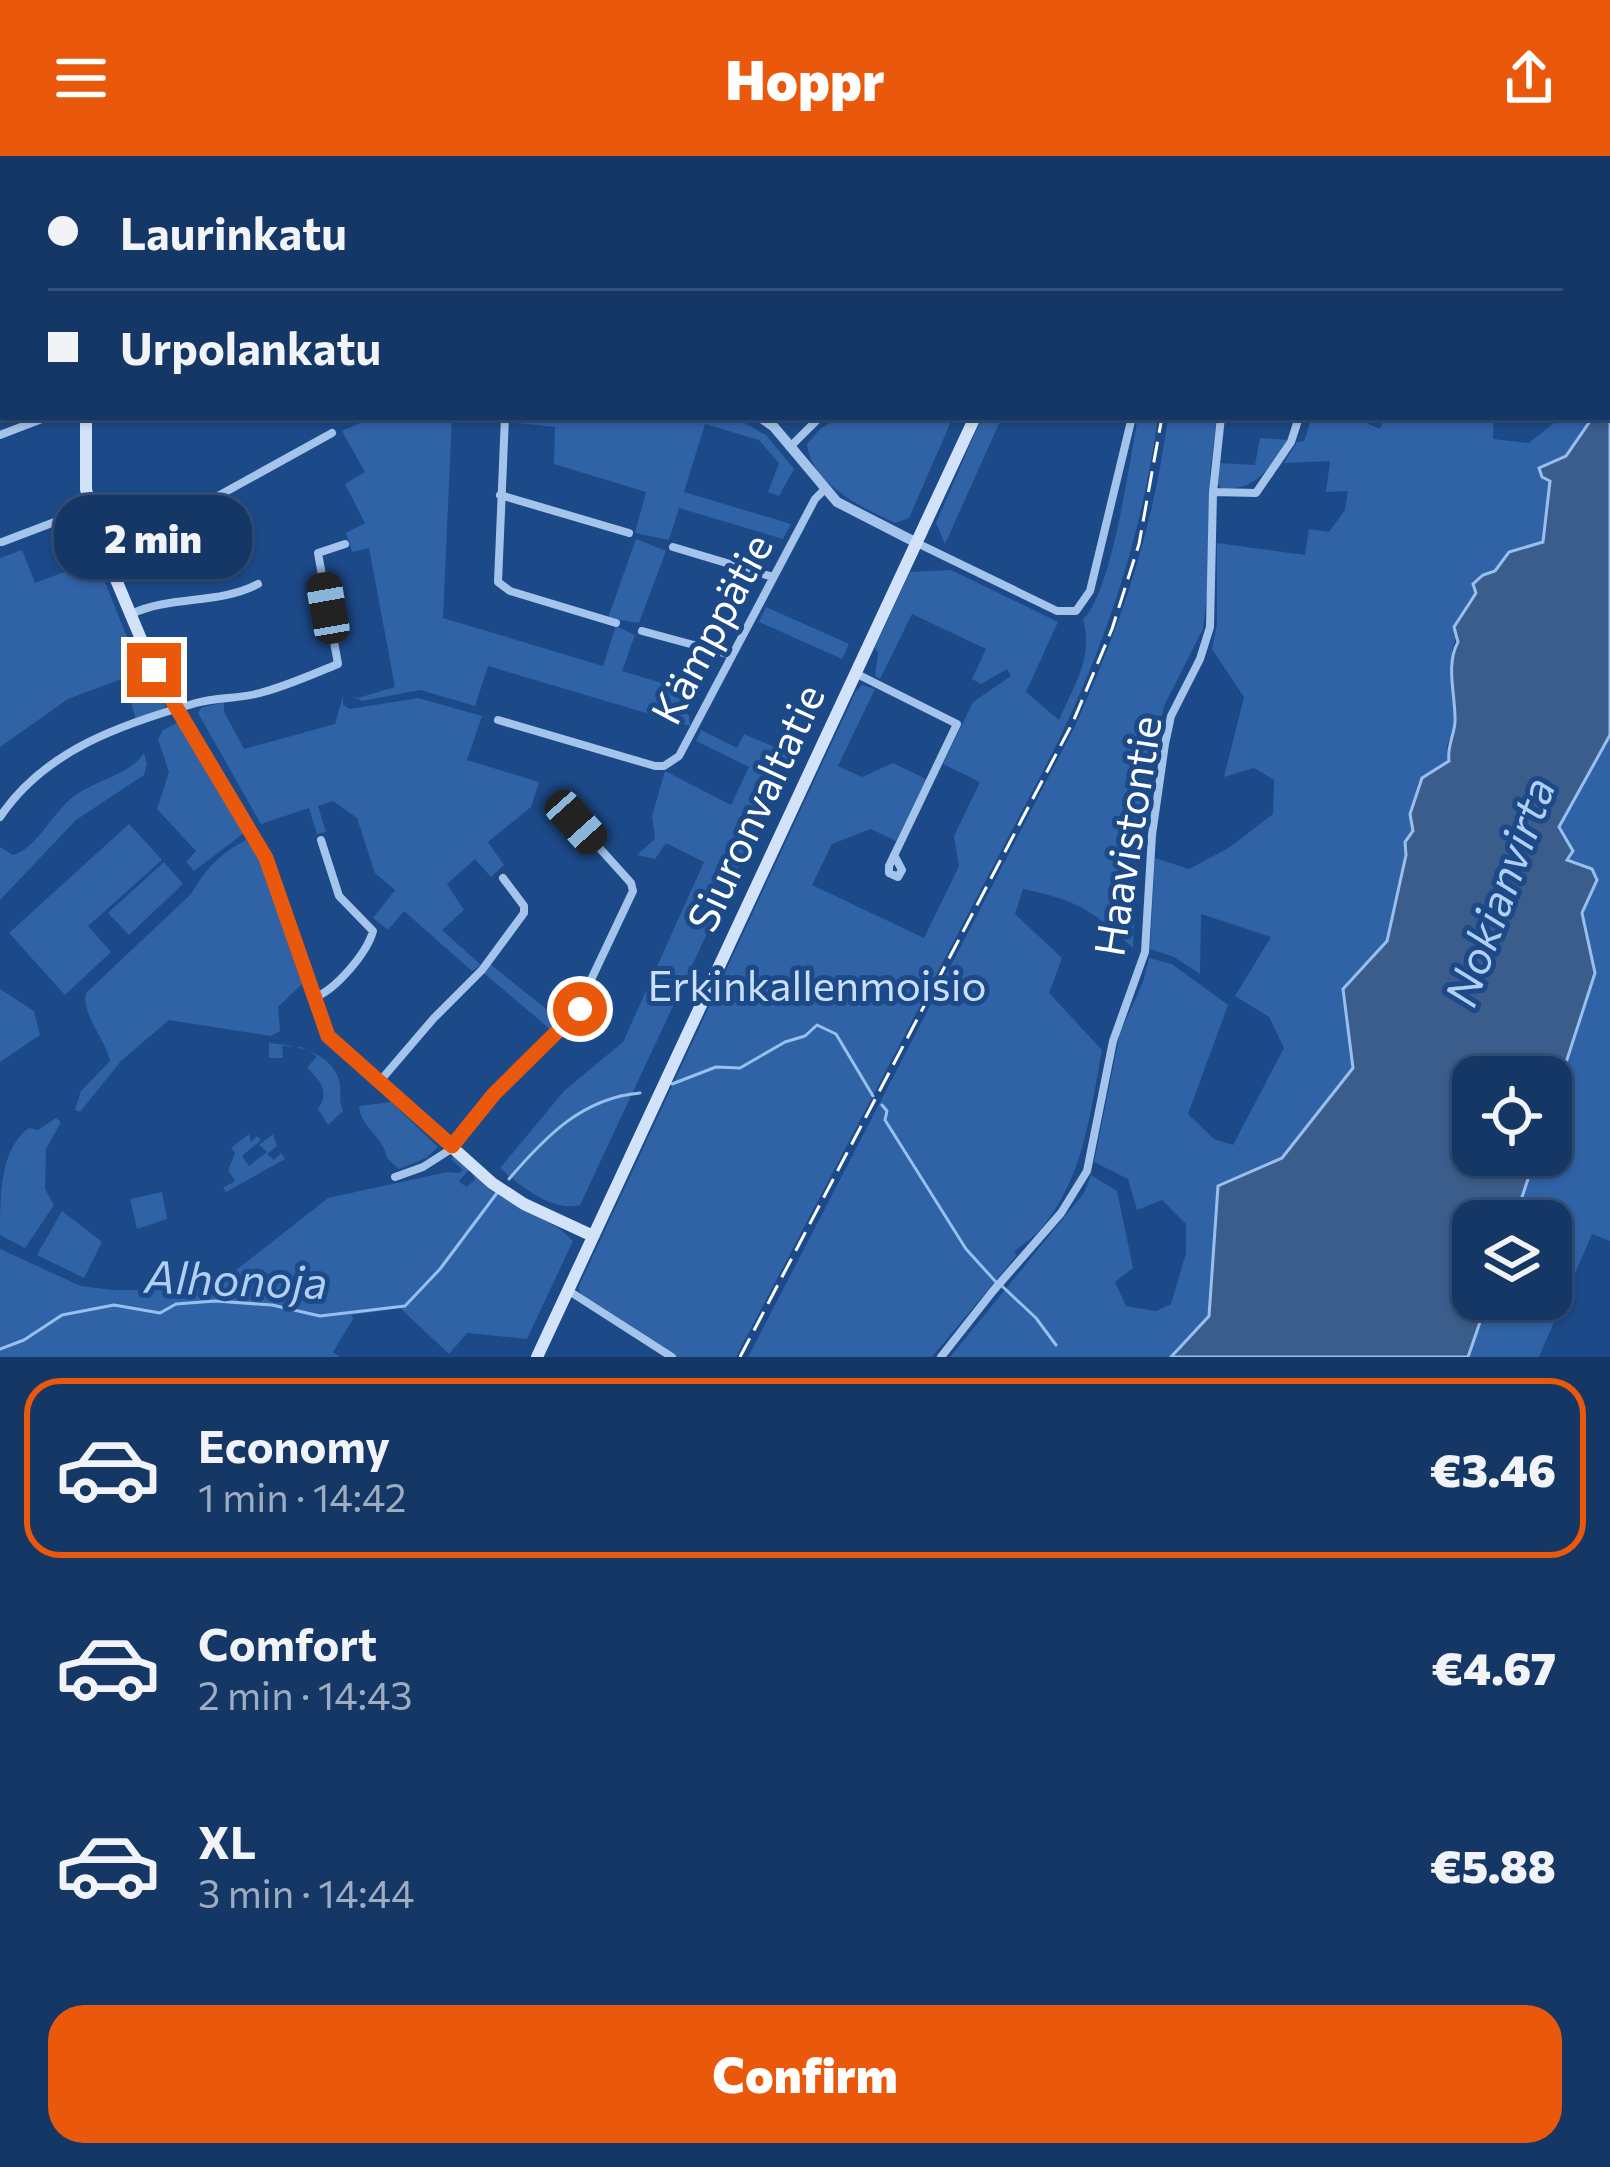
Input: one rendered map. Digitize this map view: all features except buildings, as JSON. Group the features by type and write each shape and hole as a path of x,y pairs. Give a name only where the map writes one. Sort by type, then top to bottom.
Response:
{"main road":[{"path":"86,420 89,513 140,644 266,858 328,1036 492,1184 593,1236"},
{"name":"Siuronvaltatie","path":"538,1357 974,420"}],"street":[{"path":"0,434 38,420"},
{"path":"505,420 496,574 502,587 616,623"},
{"path":"763,420 791,446 824,490 855,514 1057,610 1076,611 1084,604 1096,571 1131,420"},
{"path":"791,446 817,420"},
{"name":"Haavistontie","path":"941,1357 1061,1214 1087,1172 1113,1041 1145,952 1152,835 1171,716 1210,628 1213,492 1222,420"},
{"path":"1213,492 1256,493 1291,442 1299,420"},
{"path":"2,542 89,513 218,496 332,434"},
{"name":"Kämppätie","path":"498,720 664,766 679,756 824,490"},
{"path":"500,495 629,533"},
{"path":"0,817 29,782 76,747 108,732 202,702 260,694 338,664 318,553 346,544"},
{"path":"673,547 773,577"},
{"path":"130,615 152,605 236,596 258,584"},
{"path":"642,631 731,656"},
{"path":"855,673 957,724 894,855"},
{"path":"395,1177 423,1166 452,1146 494,1094 580,1010 633,891 576,822"},
{"path":"312,999 326,993 374,931 339,896 321,840"},
{"path":"379,1083 482,970 524,913 524,906 503,878"},
{"path":"569,1291 672,1357"}],"green space":[{"path":"366,420 452,420 443,618 603,666 616,626 635,635 622,671 692,692 684,712 690,726 488,666 475,706 420,690 362,701 351,696 395,687 369,548 352,552 346,533 365,523 345,484 365,472 342,431"},
{"path":"739,420 766,435 794,469 779,496 768,492 779,463 759,440 705,424 684,492 791,524 783,539 679,508 669,540 635,533 646,492 554,464 555,427 506,422"},
{"path":"834,420 952,420 909,518 895,523 840,493 818,471 807,444"},
{"path":"981,420 1001,420 945,544 936,523"},
{"name":"Erkinkallenmoisio","path":"1137,420 1158,420 1119,589 1090,671 1053,752 736,1357 677,1357 582,1296 578,1288 862,685 875,689 838,766 862,777 893,763 926,779 896,841 871,829 832,844 812,885 924,938 959,866 954,836 980,782 943,764 973,702 1011,676 1007,669 981,684 972,679 986,649 912,614 880,679 875,676 875,647 910,572 951,570 1058,622 1026,692 1059,720 1084,658 1083,619 1103,582"},
{"path":"1167,420 1217,420 1203,629 1164,706 1135,849 1133,948 1095,916 1057,898 1023,889 1015,914 1062,958 1049,993 1102,1050 1089,1121 1067,1188 1041,1229 1014,1252 1017,1255 932,1357 748,1357 1075,726 1134,575"},
{"path":"1306,420 1359,420 1380,429 1384,420 1494,420 1493,439 1529,443 1557,420 1591,420 1551,480 1544,542 1509,552 1495,571 1473,584 1476,593 1467,603 1452,650 1455,727 1447,745 1449,761 1422,778 1410,814 1413,831 1405,842 1387,941 1343,989 1353,1067 1282,1158 1218,1186 1209,1316 1171,1357 950,1357 1084,1193 1091,1175 1117,1191 1133,1268 1115,1282 1126,1306 1156,1311 1171,1304 1186,1253 1186,1224 1162,1200 1137,1210 1128,1179 1094,1162 1120,1033 1149,958 1172,964 1228,1005 1188,1114 1214,1139 1233,1145 1284,1048 1269,1017 1235,996 1271,937 1201,914 1200,974 1150,949 1155,858 1189,869 1230,847 1273,814 1274,780 1254,768 1224,777 1244,697 1212,649 1217,624 1217,543 1305,555 1309,529 1329,532 1345,510 1348,491 1326,492 1330,461 1284,463 1297,442 1304,441 1310,423"},
{"path":"1260,438 1288,440 1253,482 1221,488 1219,463 1255,465"},
{"path":"636,539 666,551 639,623 608,618"},
{"path":"22,550 35,583 96,560 131,647 166,707 136,720 124,678 68,699 0,747 0,558"},
{"path":"766,607 849,644 842,659 759,622"},
{"path":"343,696 343,705 350,709 418,698 482,716 467,760 539,782 531,807 488,842 504,865 491,877 475,859 447,884 464,910 442,930 481,965 472,971 404,911 388,930 373,918 395,890 375,873 357,818 333,801 318,806 326,832 317,834 309,808 261,824 198,713 224,702 224,712 244,749 335,724"},
{"path":"179,722 244,833 194,871 186,862 196,851 157,809 169,772 158,739 163,730"},
{"path":"701,730 737,748 744,734 795,756 756,821 580,1205 558,1205 500,1168 564,1091 623,1042 704,862 666,843 655,859 637,855 655,839 652,816 665,771 731,805 749,767 696,741"},
{"path":"1610,735 1610,1241 1592,1234 1572,1280 1572,1200 1519,1200 1527,1176 1572,1176 1572,1056 1567,1056 1595,973 1582,913 1588,894 1584,869 1567,860 1572,851 1558,828"},
{"path":"144,753 144,775 76,820 0,900 0,847 13,855 21,851 73,797 131,766"},
{"path":"129,824 162,860 88,926 111,952 65,995 9,933"},
{"path":"246,840 262,861 302,984 278,1007 280,1031 271,1036 169,1020 121,1061 80,1112 75,1110 81,1091 110,1061 87,1009 86,993 191,894 214,862"},
{"path":"164,862 183,884 129,935 108,913"},
{"path":"490,964 565,1024 552,1031 484,973"},
{"path":"0,989 34,1011 40,1035 0,1062"},
{"path":"269,1043 294,1047 282,1046 283,1058 269,1058"},
{"path":"307,1050 328,1062 339,1080 343,1111 328,1125 318,1109 322,1087 307,1068 317,1056"},
{"path":"391,1102 438,1147 426,1158 399,1169 387,1158 359,1106"},
{"path":"56,1118 61,1122 46,1149 45,1189 54,1205 25,1248 0,1235 7,1160 29,1128 38,1130"},
{"path":"249,1134 251,1142 257,1136 261,1140 242,1156 249,1166 267,1152 259,1145 273,1134 277,1146 267,1154 274,1160 281,1153 285,1159 226,1192 223,1188 235,1181 228,1170 235,1153 231,1148"},
{"path":"454,1156 469,1170 459,1181 466,1187 475,1180 473,1174 573,1241 527,1339 467,1333 449,1354 400,1308 352,1315 333,1352 340,1357 0,1357 0,1249 81,1286 195,1290 225,1279 328,1198 460,1173 463,1170 451,1159"},
{"path":"162,1192 167,1219 137,1229 130,1199"},
{"path":"62,1211 102,1242 84,1278 37,1255"},
{"path":"1479,1320 1555,1320 1539,1357 1467,1357"}],"water":[{"name":"Nokianvirta","path":"1591,420 1610,420 1610,735 1559,827 1573,851 1567,860 1592,869 1597,880 1582,913 1595,973 1568,1056 1452,1056 1452,1176 1529,1176 1521,1200 1452,1200 1452,1320 1481,1320 1468,1357 1171,1357 1209,1316 1218,1186 1282,1158 1353,1068 1343,989 1387,941 1405,842 1413,831 1410,814 1422,778 1449,761 1455,722 1452,661 1458,642 1454,627 1476,593 1473,584 1495,571 1509,552 1543,542 1550,481 1539,468 1566,456"}],"waterway":[{"name":"Alhonoja","path":"672,1084 716,1067 740,1068 805,1036 817,1025 836,1034 873,1096"},
{"name":"Alhonoja","path":"509,1179 566,1122 600,1103 640,1093"},
{"name":"Alhonoja","path":"882,1105 887,1111 885,1120 966,1249 996,1282"},
{"name":"Alhonoja","path":"0,1349 24,1340 62,1315 114,1305 160,1313 176,1304 215,1301 272,1305 320,1316 405,1306 440,1269 497,1193"},
{"name":"Alhonoja","path":"1003,1287 1056,1345"}],"railway":[{"path":"740,1357 1073,722 1112,629 1139,544 1161,420"}],"route":[{"path":"154,670 266,858 328,1036 452,1146 494,1094 580,1009"}]}
